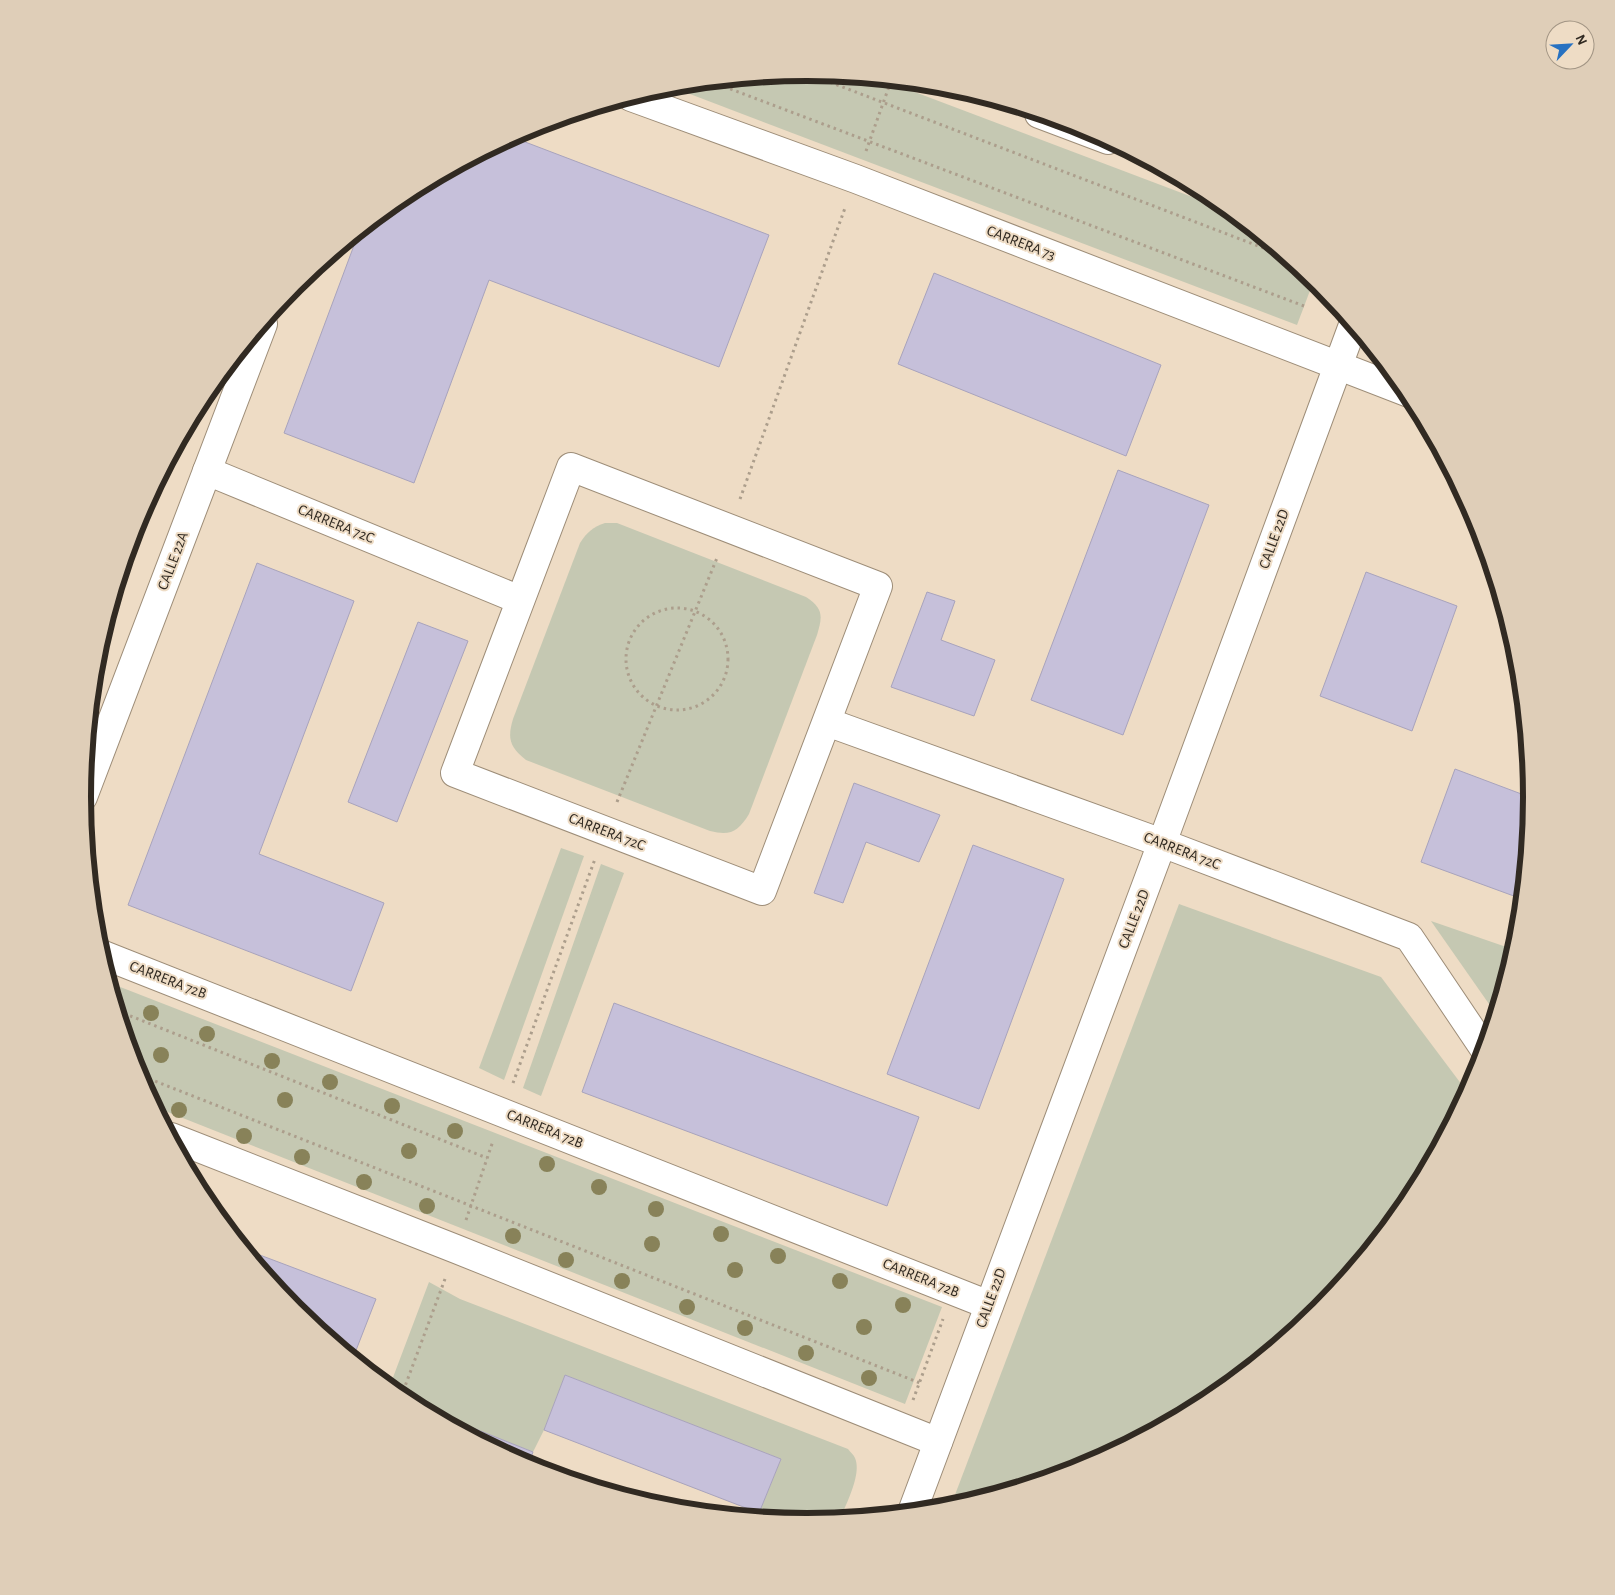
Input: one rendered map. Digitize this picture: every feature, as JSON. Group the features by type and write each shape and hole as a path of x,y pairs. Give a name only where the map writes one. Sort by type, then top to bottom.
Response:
{"street":[{"name":"CARRERA 73","path":"642,101 856,179 1394,387"},
{"name":"CALLE 22D","path":"914,1506 1162,844 1351,331"},
{"name":"CALLE 22A","path":"92,770 257,339"},
{"name":"CARRERA 72C","path":"571,467 878,586 826,722 762,891 455,773 571,467"},
{"name":"CARRERA 72C","path":"206,471 520,600"},
{"name":"CARRERA 72C","path":"826,722 1162,844 1409,937 1480,1043"},
{"name":"CARRERA 72B","path":"110,958 988,1305"},
{"path":"179,1140 938,1442"}],"path":[{"path":"830,82 1270,250"},
{"path":"723,86 1304,306"},
{"path":"739,501 889,86"},
{"path":"617,802 719,554"},
{"path":"669,607 687,608 703,614 716,625 725,638 729,655 728,672 715,693 694,708 678,711 661,708 656,705 646,700 634,688 628,672 626,654 630,637 640,623 653,613 669,607"},
{"path":"465,1222 502,1112 597,853"},
{"path":"125,1014 487,1158"},
{"path":"149,1079 920,1383"},
{"path":"404,1389 441,1289"},
{"path":"911,1406 943,1318"}],"green space":[{"path":"808,81 902,87 1204,201 1244,229 1311,288 1297,325 685,92 714,87"},
{"path":"605,523 617,523 806,597 819,609 821,618 817,635 749,814 741,825 733,831 723,833 710,831 526,760 513,747 510,732 513,719 580,543 591,530"},
{"path":"561,848 584,856 504,1080 479,1068"},
{"path":"601,864 624,873 541,1096 523,1088"},
{"path":"1179,904 1381,977 1463,1086 1428,1156 1376,1234 1314,1304 1280,1336 1244,1366 1166,1418 1124,1440 1038,1476 954,1498"},
{"path":"1431,921 1508,947 1492,1008"},
{"path":"117,986 942,1307 905,1404 163,1110 129,1028"},
{"path":"429,1282 460,1299 848,1449 854,1456 857,1465 855,1480 843,1512 808,1514 759,1512 781,1459 565,1375 544,1430 533,1452 473,1428 472,1430 449,1418 392,1380"}],"building":[{"path":"522,141 769,235 719,367 489,280 414,483 284,433 355,242 371,229 449,177"},
{"path":"934,273 1161,365 1126,456 898,364"},
{"path":"1118,470 1209,505 1123,735 1031,700"},
{"path":"257,563 354,601 259,854 384,903 351,991 128,905"},
{"path":"1366,572 1457,606 1412,731 1320,696"},
{"path":"927,592 955,601 941,640 995,660 974,716 891,687"},
{"path":"418,622 468,641 397,822 348,802"},
{"path":"1455,769 1524,795 1517,897 1421,862"},
{"path":"854,783 940,815 919,862 866,842 843,903 814,893"},
{"path":"973,845 1064,879 979,1109 887,1074"},
{"path":"614,1003 919,1117 887,1206 582,1092"},
{"path":"255,1253 376,1299 355,1353 301,1304"},
{"path":"565,1375 781,1459 759,1512 755,1511 544,1430"},
{"path":"473,1428 533,1452 531,1458 491,1440 472,1430"}]}
